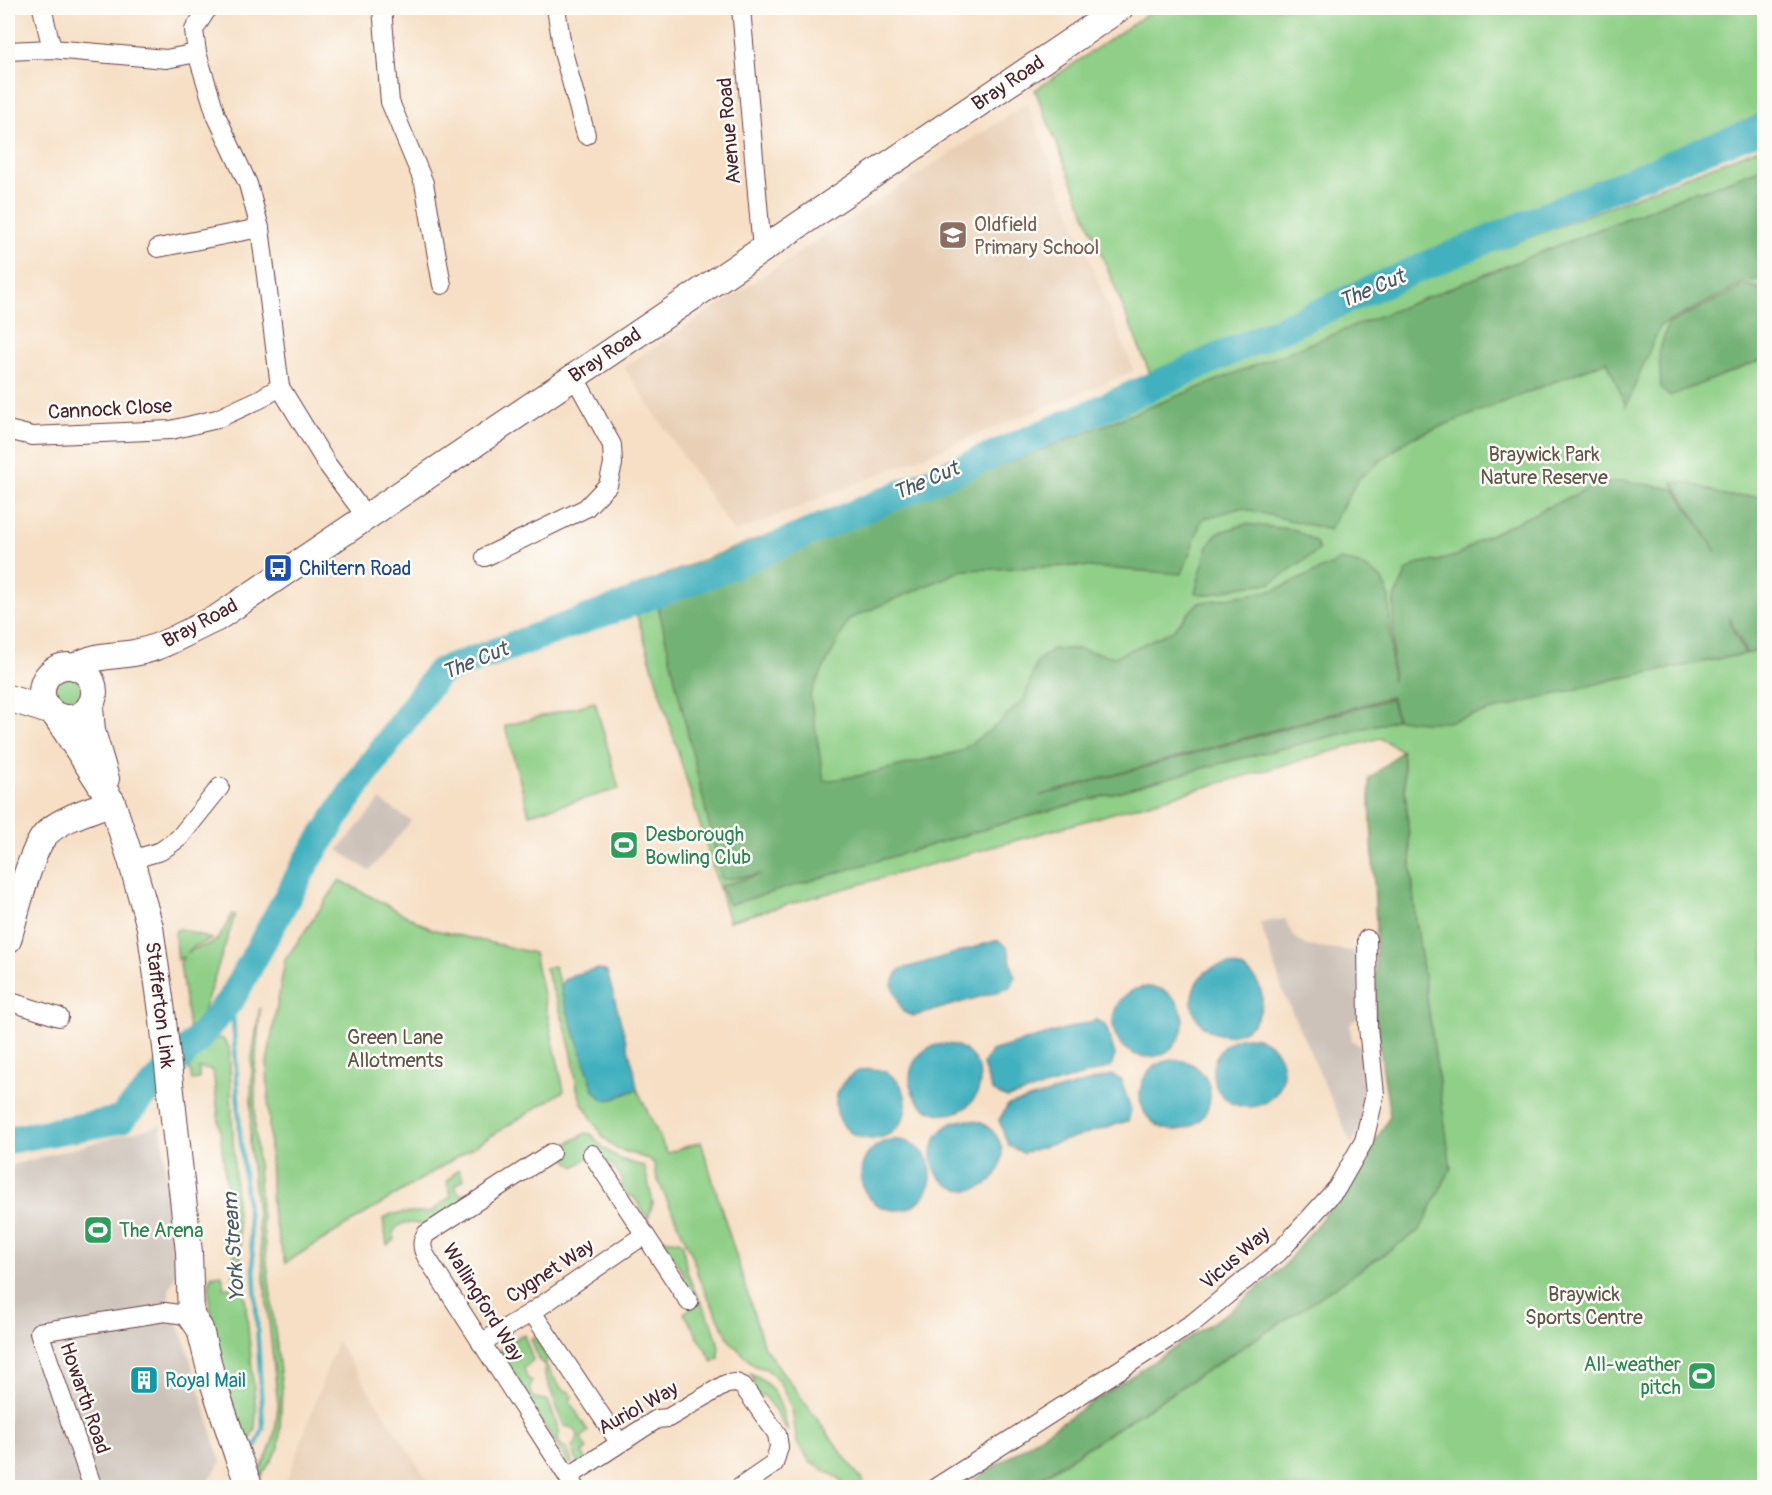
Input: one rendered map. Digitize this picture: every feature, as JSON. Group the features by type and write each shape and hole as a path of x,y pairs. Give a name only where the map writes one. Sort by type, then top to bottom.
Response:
{"main road":[{"name":"Bray Road","path":"45,679 58,668 75,667 88,659 135,653 159,645 217,618 1120,8"},
{"path":"29,703 67,718 77,716 135,653"},
{"path":"8,940 32,861 46,834 85,812 112,802 92,731 90,678 75,667"},
{"path":"29,703 43,703 41,695 45,679"},
{"path":"29,703 45,679"},
{"name":"Stafferton Link","path":"29,703 112,802 150,927 189,1252 191,1316"},
{"path":"191,1316 200,1329 213,1382 250,1488"}],"street":[{"path":"42,8 52,49"},
{"path":"208,8 194,30 197,53 216,115 248,184 260,228 280,387 327,464 367,518"},
{"path":"382,8 390,102 424,183 442,285"},
{"path":"556,8 562,51 586,135"},
{"name":"Avenue Road","path":"741,8 762,250"},
{"path":"8,51 52,49 166,58 197,53"},
{"path":"158,248 260,228"},
{"path":"485,557 586,508 608,485 613,464 612,446 574,376"},
{"name":"Cannock Close","path":"8,430 32,436 171,430 217,419 280,387"},
{"path":"131,860 161,851 179,838 220,787"},
{"name":"Vicus Way","path":"935,1488 1194,1322 1279,1252 1337,1188 1364,1141 1375,1094 1368,1027 1367,939"},
{"path":"8,1000 59,1017"},
{"name":"Wallingford Way","path":"551,1154 432,1230 423,1239 423,1252 572,1482"},
{"path":"592,1154 689,1302"},
{"name":"Cygnet Way","path":"481,1343 532,1312 644,1235"},
{"name":"Howarth Road","path":"93,1488 39,1332 165,1312 191,1316"},
{"path":"532,1312 619,1442"},
{"name":"Auriol Way","path":"572,1482 619,1442 657,1419 668,1418 717,1388 732,1382 747,1389 777,1434 779,1447 774,1464 739,1488"}],"shaded area":[{"name":"Oldfield Primary School","path":"1027,103 1134,371 734,533 624,367"},
{"path":"380,800 411,821 369,871 338,850"},
{"path":"1285,919 1293,936 1306,946 1353,951 1359,957 1359,1017 1350,1024 1352,1040 1361,1047 1367,1091 1362,1120 1352,1145 1283,992 1260,922"},
{"path":"161,1125 176,1273 168,1300 185,1341 221,1463 204,1487 8,1487 8,1166"},
{"path":"337,1341 432,1487 285,1487"}],"green space":[{"path":"1156,8 1764,8 1764,113 1540,208 1153,381 1035,90"},
{"name":"Braywick Sports Centre","path":"1764,146 1764,629 1620,670 1764,633 1764,1487 1026,1487 1305,1307 1420,1229 1415,913 1402,751 1380,738 729,921 629,589"},
{"name":"Braywick Park Nature Reserve","path":"1764,167 1764,278 1746,282 1660,326 1626,406 1607,361 1409,439 1359,478 1329,530 1241,508 1202,519 1182,574 1074,566 963,570 849,619 810,695 824,781 858,776 961,751 998,724 1024,699 1037,662 1052,649 1079,649 1115,657 1172,631 1198,603 1275,590 1341,560 1359,564 1381,578 1389,596 1392,682 1394,599 1407,571 1418,563 1456,556 1481,539 1595,485 1623,481 1675,489 1716,551 1672,482 1691,483 1725,496 1764,496 1764,648 1747,654 1730,616 1730,625 1745,654 1616,679 1447,722 1397,719 1391,697 1039,796 1391,699 1396,719 1389,722 1215,765 1009,822 729,905 720,886 761,874 722,880 657,602 1698,190 1699,192"},
{"path":"1747,285 1764,290 1764,359 1670,396 1661,389 1659,352 1668,324"},
{"path":"1246,524 1296,530 1316,542 1319,550 1271,583 1242,586 1209,595 1195,593 1207,548 1217,533"},
{"path":"68,677 79,682 84,693 79,704 68,709 57,704 52,693 57,682"},
{"name":"Desborough Bowling Club","path":"595,702 619,789 529,814 505,726"},
{"path":"1402,751 1415,913 1451,1168 1420,1230 1026,1487 962,1488 1233,1309 1283,1267 1355,1177 1390,1116 1375,1015 1376,922 1369,779"},
{"name":"Green Lane Allotments","path":"340,880 431,929 534,953 564,1091 285,1263 272,1211 267,1063 285,960"},
{"path":"232,914 235,915 197,1030 190,1035 180,963 184,956 178,960 176,930 181,929 212,939 193,947 187,953 215,942"},
{"path":"554,966 594,1090 613,1099 637,1089 667,1153 701,1142 764,1347 865,1487 844,1487 839,1478 811,1463 797,1443 792,1409 780,1383 767,1369 755,1366 730,1341 699,1279 693,1257 657,1178 654,1163 649,1159 617,1149 604,1138 582,1103 564,1022 545,968"},
{"path":"260,1008 255,1069 255,1128 262,1221 282,1389 279,1448 261,1477 259,1472 271,1447 275,1431 278,1404 250,1149 252,1057"},
{"path":"222,1038 229,1047 236,1204 256,1410 255,1428 248,1445 225,1381 210,1304 211,1276 222,1274 224,1288 235,1286 233,1271 236,1270 213,1070 199,1068 199,1079 192,1080 189,1065 208,1040"},
{"path":"586,1133 591,1134 614,1156 644,1166 653,1203 648,1219 634,1197 625,1195 621,1187 623,1180 612,1165 604,1162 594,1153 575,1167 556,1150"},
{"path":"458,1169 464,1179 455,1186 460,1195 472,1191 472,1199 435,1222 402,1224 393,1233 395,1239 387,1245 383,1219 391,1214 431,1212 451,1196 447,1182"},
{"path":"661,1239 679,1241 683,1244 689,1277 713,1326 719,1347 719,1358 713,1362 684,1313 697,1304 682,1281 684,1274"},
{"path":"524,1335 533,1360 524,1368 527,1378 532,1381 531,1392 534,1398 548,1401 559,1430 558,1441 567,1448 572,1463 569,1464 499,1356 501,1349"},
{"path":"534,1337 547,1357 545,1364 561,1389 572,1396 570,1402 588,1431 581,1438 587,1449 582,1453 587,1461 578,1464 572,1446 577,1440 577,1433 572,1428 564,1426 545,1375 545,1366 539,1360 531,1339"},
{"path":"750,1374 772,1389 780,1404 788,1431 765,1396 757,1395"}],"water":[{"path":"998,940 1007,947 1015,978 1010,988 914,1016 903,1012 892,984 899,970"},
{"path":"1234,965 1247,971 1256,980 1260,986 1262,1000 1260,1014 1252,1025 1241,1033 1220,1035 1202,1025 1194,1014 1192,993 1202,975 1213,967"},
{"path":"599,969 607,972 634,1070 637,1089 613,1099 603,1100 594,1090 561,987 567,978"},
{"path":"1155,987 1168,993 1177,1002 1181,1008 1183,1022 1181,1036 1173,1047 1162,1055 1141,1057 1123,1047 1115,1036 1113,1015 1123,997 1134,989"},
{"path":"1096,1020 1106,1026 1115,1055 1111,1067 1007,1098 992,1091 983,1065 991,1051"},
{"path":"1255,1037 1268,1043 1277,1052 1281,1058 1283,1072 1281,1086 1273,1097 1262,1105 1241,1107 1223,1097 1215,1086 1213,1065 1223,1047 1234,1039"},
{"path":"952,1044 965,1050 974,1059 978,1065 980,1079 978,1093 970,1104 959,1112 938,1114 920,1104 912,1093 910,1072 920,1054 931,1046"},
{"path":"1182,1060 1195,1066 1204,1075 1208,1081 1210,1095 1208,1109 1200,1120 1189,1128 1168,1130 1150,1120 1142,1109 1140,1088 1150,1070 1161,1062"},
{"path":"878,1069 891,1075 900,1084 904,1090 906,1104 904,1118 896,1129 885,1137 864,1139 846,1129 838,1118 836,1097 846,1079 857,1071"},
{"path":"1112,1075 1121,1080 1131,1110 1128,1121 1023,1153 1008,1145 999,1120 1008,1105"},
{"path":"974,1120 987,1126 996,1135 1000,1141 1002,1155 1000,1169 992,1180 981,1188 960,1190 942,1180 934,1169 932,1148 942,1130 953,1122"},
{"path":"903,1140 916,1146 925,1155 929,1161 931,1175 929,1189 921,1200 910,1208 889,1210 871,1200 863,1189 861,1168 871,1150 882,1142"}],"waterway":[{"name":"The Cut","path":"8,1140 120,1120 197,1040 232,998 307,861 360,780 439,672 708,575 1078,419 1410,272 1709,148 1764,128"},
{"name":"York Stream","path":"232,998 240,1135 254,1271 263,1428 250,1462"}],"place":[{"name":"Oldfield Primary School","path":"953,235"},
{"name":"Chiltern Road","path":"278,568"},
{"name":"Desborough Bowling Club","path":"624,845"},
{"name":"The Arena","path":"98,1230"},
{"name":"All-weather pitch","path":"1702,1376"},
{"name":"Royal Mail","path":"144,1380"}]}
